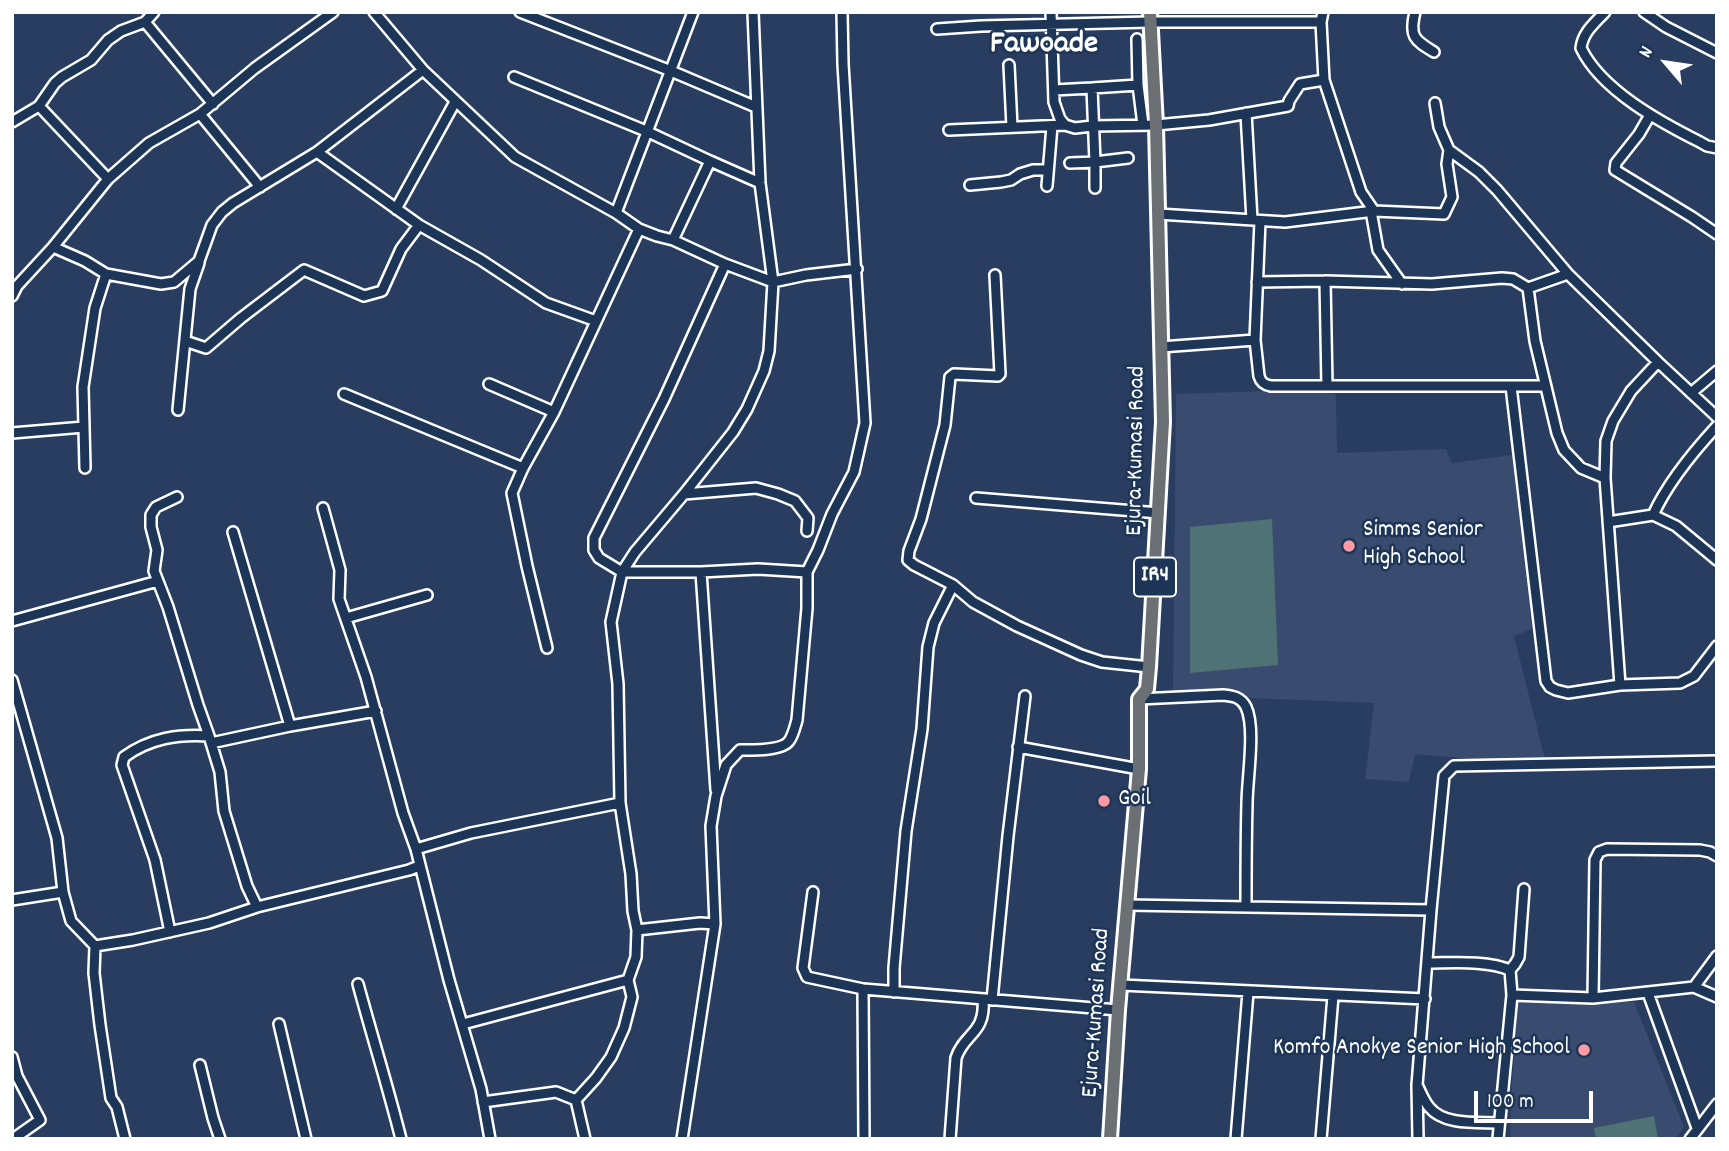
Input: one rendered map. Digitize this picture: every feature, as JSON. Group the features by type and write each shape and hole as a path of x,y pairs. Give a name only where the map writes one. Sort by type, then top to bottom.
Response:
{"main road":[{"name":"Ejura-Kumasi Road","path":"1110,1139 1118,1010 1139,769 1139,699 1147,689 1149,667 1163,422 1158,214 1150,125 1150,17"}],"street":[{"path":"12,122 39,106 55,83 91,60 108,40 145,22 154,12"},
{"path":"12,296 15,285 53,247 108,178 149,143 200,114 255,68 333,12"},
{"path":"374,12 423,70 515,158 616,213 639,229 673,240 773,282 857,269"},
{"path":"520,12 756,107"},
{"path":"616,213 693,12"},
{"path":"576,1100 611,1057 624,1028 632,997 628,980 636,957 637,930 620,803 618,684 611,622 622,572 635,552 733,432 764,371 769,351 773,282 760,183 753,12"},
{"path":"682,1139 715,924 711,826 716,796 726,765 740,750 783,747 793,733 797,720 807,608 807,572 854,472 865,423 842,12"},
{"path":"1051,12 1054,102 1065,125"},
{"path":"1415,12 1411,27 1413,34 1434,52"},
{"path":"1605,12 1587,30 1582,41 1581,48 1596,71 1650,115 1700,142 1717,148"},
{"path":"1644,12 1666,27 1717,53"},
{"path":"937,29 1052,25 1150,17 1322,17 1324,80 1361,192 1372,211 1378,250 1402,284"},
{"path":"145,22 213,104"},
{"path":"1137,39 1138,85 1150,125"},
{"path":"1009,65 1012,127"},
{"path":"178,410 190,289 212,225 222,212 317,152 423,70"},
{"path":"514,77 646,131 760,183"},
{"path":"949,130 1065,125 1076,128 1209,120 1288,106 1300,83 1324,80"},
{"path":"1054,90 1138,85"},
{"path":"1092,88 1095,188"},
{"path":"396,209 455,102"},
{"path":"1435,103 1439,127 1449,150 1479,172 1568,274 1717,417"},
{"path":"39,106 108,178"},
{"path":"1246,113 1256,220 1255,340 1259,376 1265,385 1545,386"},
{"path":"200,114 260,187"},
{"path":"1650,115 1616,163 1615,170 1717,233"},
{"path":"1047,186 1052,126"},
{"path":"1158,214 1284,222 1372,211 1444,214 1452,197 1447,164 1449,150"},
{"path":"317,152 419,225 481,260 546,303 596,321"},
{"path":"1070,163 1128,158"},
{"path":"673,240 709,162"},
{"path":"970,185 1001,182 1011,180 1020,173 1048,170"},
{"path":"185,341 206,348 304,270 364,296 382,291 401,249 419,225"},
{"path":"547,648 512,493 554,412 639,229"},
{"path":"53,247 106,274 161,284 174,282 199,261"},
{"path":"726,264 664,399 594,538 594,550 599,558 622,572 758,569 807,572"},
{"path":"85,468 83,387 95,308 106,274"},
{"path":"1528,288 1568,274"},
{"path":"996,275 1000,374 954,374 950,377 945,425 908,560 953,585 973,602 1017,626 1081,655 1101,662 1149,667"},
{"path":"1257,282 1432,284 1502,278 1513,279 1528,288"},
{"path":"1325,281 1327,386"},
{"path":"1528,288 1535,341 1557,433 1564,450 1581,468 1605,478"},
{"path":"1161,347 1255,340"},
{"path":"1620,684 1605,478 1606,441 1613,421 1631,391 1658,362"},
{"path":"1690,393 1717,371"},
{"path":"489,384 554,412"},
{"path":"1511,386 1546,681 1550,687 1568,692 1620,684 1679,683 1694,676 1717,646"},
{"path":"344,394 523,468"},
{"path":"1653,515 1661,497 1717,426"},
{"path":"12,433 84,427"},
{"path":"684,494 756,488 778,494 795,501 808,518 807,531"},
{"path":"177,497 156,508 151,515 157,550 154,571 220,772 224,811 247,886 257,907"},
{"path":"976,498 1159,513"},
{"path":"323,508 340,570 340,599 416,849 449,980 481,1089 490,1139"},
{"path":"1608,522 1653,515 1676,526 1717,560"},
{"path":"233,531 290,726"},
{"path":"701,572 716,796"},
{"path":"12,621 158,581"},
{"path":"894,992 906,831 922,729 928,647 934,623 953,585"},
{"path":"346,618 427,594"},
{"path":"12,680 57,838 63,891 71,921 96,946 94,972 100,1025 111,1098 117,1107 125,1139"},
{"path":"1139,699 1223,695 1236,697 1246,708 1250,724 1246,907"},
{"path":"950,1139 956,1058 958,1051 976,1031 988,1000 1025,696"},
{"path":"170,932 155,860 122,765 124,757 166,737 186,734 210,740 376,711"},
{"path":"1018,747 1139,769"},
{"path":"1418,1139 1417,1085 1444,776 1454,765 1717,761"},
{"path":"416,849 471,833 620,803"},
{"path":"1593,998 1595,860 1598,852 1607,849 1700,850 1717,856"},
{"path":"96,946 209,923 257,907 419,866"},
{"path":"1499,1139 1512,995 1510,970 1519,957 1524,889"},
{"path":"12,900 63,891"},
{"path":"813,892 803,968 807,977 863,989 1118,1010"},
{"path":"1127,905 1431,910"},
{"path":"637,930 700,923 715,924"},
{"path":"1694,987 1717,956"},
{"path":"1428,963 1486,964 1510,970"},
{"path":"463,1024 628,980"},
{"path":"358,984 401,1139"},
{"path":"1121,985 1425,999"},
{"path":"1512,995 1593,998 1694,987 1717,997"},
{"path":"863,989 864,1139"},
{"path":"1236,1139 1248,992"},
{"path":"1648,993 1697,1128"},
{"path":"1321,1139 1333,996"},
{"path":"279,1024 306,1139"},
{"path":"12,1057 15,1077 40,1120 13,1139"},
{"path":"200,1065 220,1139"},
{"path":"1417,1085 1428,1106 1442,1116 1454,1120 1499,1124"},
{"path":"483,1102 556,1092 576,1100"},
{"path":"576,1100 585,1139"},
{"path":"1690,1139 1717,1104"}],"shaded area":[{"name":"Simms Senior High School","path":"1328,389 1334,391 1336,396 1337,453 1446,449 1452,463 1512,455 1532,629 1514,636 1545,759 1486,760 1415,754 1409,782 1365,779 1374,703 1173,695 1176,394"},
{"name":"Komfo Anokye Senior High School","path":"1518,1001 1634,1002 1684,1127 1676,1139 1510,1139"}],"green space":[{"path":"1272,519 1278,665 1190,673 1190,527"},
{"path":"1654,1116 1658,1139 1596,1139 1594,1128"}],"place":[{"name":"Simms Senior High School","path":"1349,546"},
{"name":"Goil","path":"1104,801"},
{"name":"Komfo Anokye Senior High School","path":"1584,1050"}],"district":[{"name":"Fawoade","path":"1044,47"}]}
